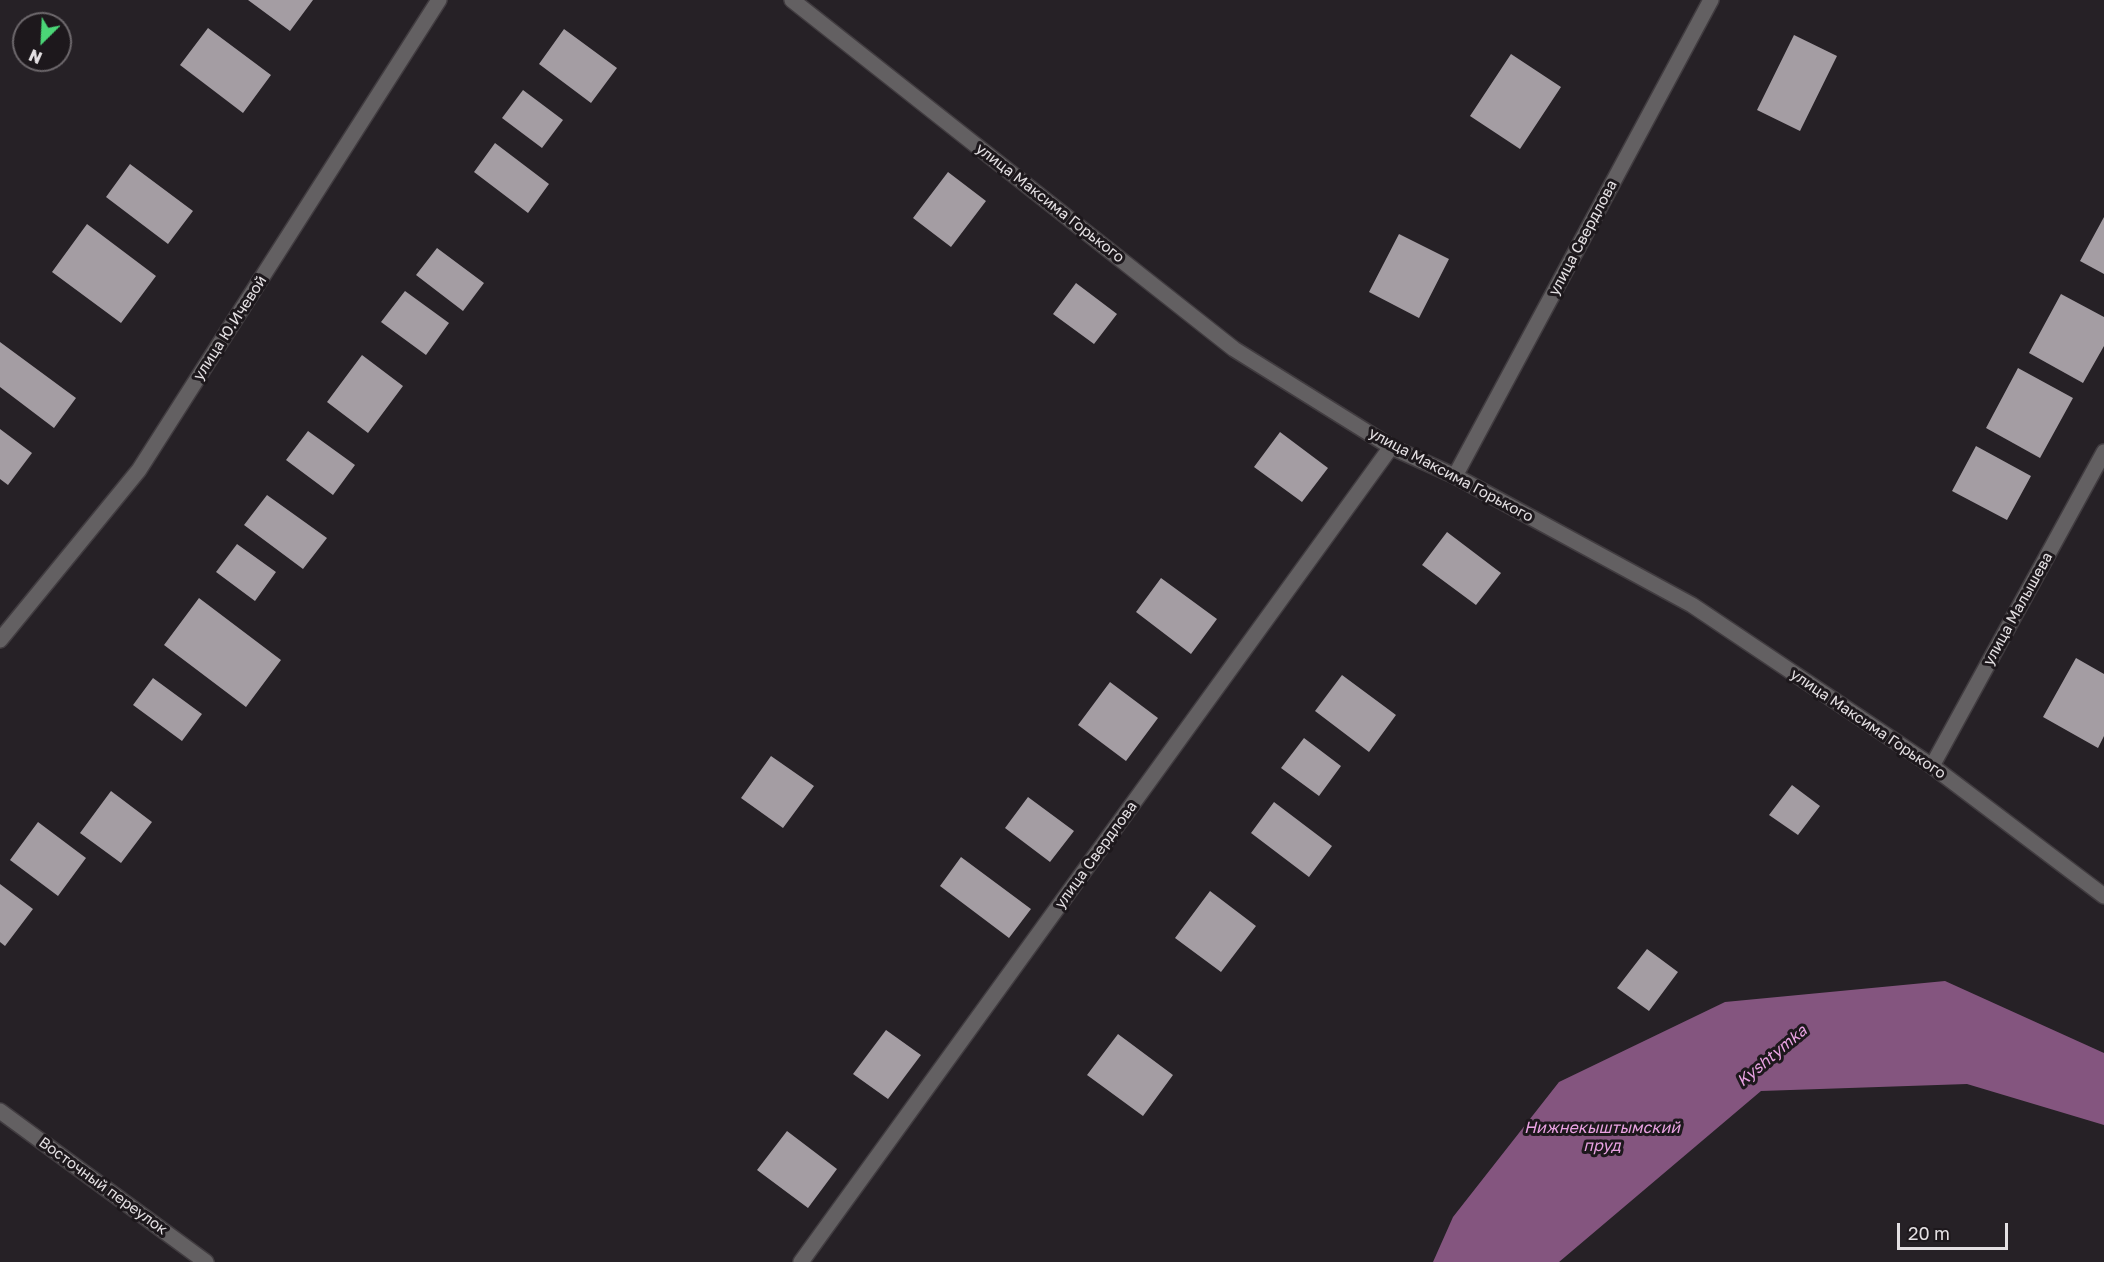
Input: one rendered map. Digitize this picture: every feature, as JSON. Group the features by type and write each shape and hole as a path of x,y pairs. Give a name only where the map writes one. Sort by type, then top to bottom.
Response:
{"street":[{"name":"улица Ю.Ичевой","path":"0,640 139,470 439,0"},
{"name":"улица Максима Горького","path":"792,0 1234,349 1391,447 1455,476 1692,605 1932,766 2104,896"},
{"name":"улица Свердлова","path":"1455,476 1711,0"},
{"name":"улица Свердлова","path":"801,1262 1391,447"},
{"name":"улица Малышева","path":"1932,766 2104,452"},
{"name":"Восточный переулок","path":"0,1111 206,1262"}],"water":[{"name":"Нижнекыштымский пруд","path":"1945,981 2104,1053 2104,1125 1967,1084 1761,1091 1559,1262 1433,1262 1453,1217 1559,1082 1725,1002"}],"building":[{"path":"248,0 313,0 290,31"},
{"path":"208,28 271,75 243,113 180,65"},
{"path":"564,29 617,68 591,103 539,64"},
{"path":"1794,35 1837,56 1800,131 1757,110"},
{"path":"1511,54 1561,87 1520,149 1470,116"},
{"path":"523,90 563,120 542,148 502,118"},
{"path":"495,143 549,184 528,213 474,172"},
{"path":"130,164 193,211 168,244 106,197"},
{"path":"948,172 986,201 951,247 913,218"},
{"path":"2104,217 2104,274 2080,261"},
{"path":"87,224 156,276 121,323 52,272"},
{"path":"1399,234 1449,259 1419,318 1369,292"},
{"path":"437,248 484,283 463,311 416,275"},
{"path":"1076,283 1117,314 1094,344 1053,314"},
{"path":"405,291 449,323 426,355 381,322"},
{"path":"2061,294 2104,317 2104,346 2083,383 2029,353"},
{"path":"0,342 76,398 54,428 0,387"},
{"path":"362,355 403,386 368,433 327,402"},
{"path":"2018,368 2073,398 2040,458 1986,428"},
{"path":"0,429 32,453 8,485 0,479"},
{"path":"308,431 355,465 333,495 286,460"},
{"path":"1280,432 1328,468 1302,502 1254,467"},
{"path":"1976,446 2031,476 2007,520 1952,491"},
{"path":"267,495 327,538 303,569 244,525"},
{"path":"1447,532 1501,573 1476,605 1422,565"},
{"path":"237,544 276,572 255,601 216,572"},
{"path":"1161,578 1217,619 1191,654 1136,612"},
{"path":"199,598 281,660 246,707 164,645"},
{"path":"2076,658 2104,674 2104,736 2098,748 2043,717"},
{"path":"1342,675 1396,715 1369,752 1315,711"},
{"path":"153,678 202,714 182,741 133,705"},
{"path":"1110,682 1158,718 1126,761 1078,725"},
{"path":"1304,738 1341,766 1319,796 1281,768"},
{"path":"771,756 814,786 783,828 741,798"},
{"path":"1792,785 1820,806 1798,835 1769,815"},
{"path":"111,791 152,822 121,863 80,833"},
{"path":"1028,797 1074,831 1050,862 1005,828"},
{"path":"1274,802 1332,846 1309,877 1251,833"},
{"path":"38,822 86,858 58,896 10,860"},
{"path":"961,857 1031,909 1009,938 940,886"},
{"path":"0,884 33,909 5,946 0,942"},
{"path":"1210,891 1256,926 1221,972 1175,938"},
{"path":"1647,949 1678,972 1649,1011 1617,988"},
{"path":"886,1030 921,1055 888,1099 853,1074"},
{"path":"1118,1034 1173,1075 1143,1116 1087,1075"},
{"path":"787,1131 837,1169 808,1208 757,1170"}],"water label":[{"name":"Kyshtymka","path":"1772,1056"}]}
